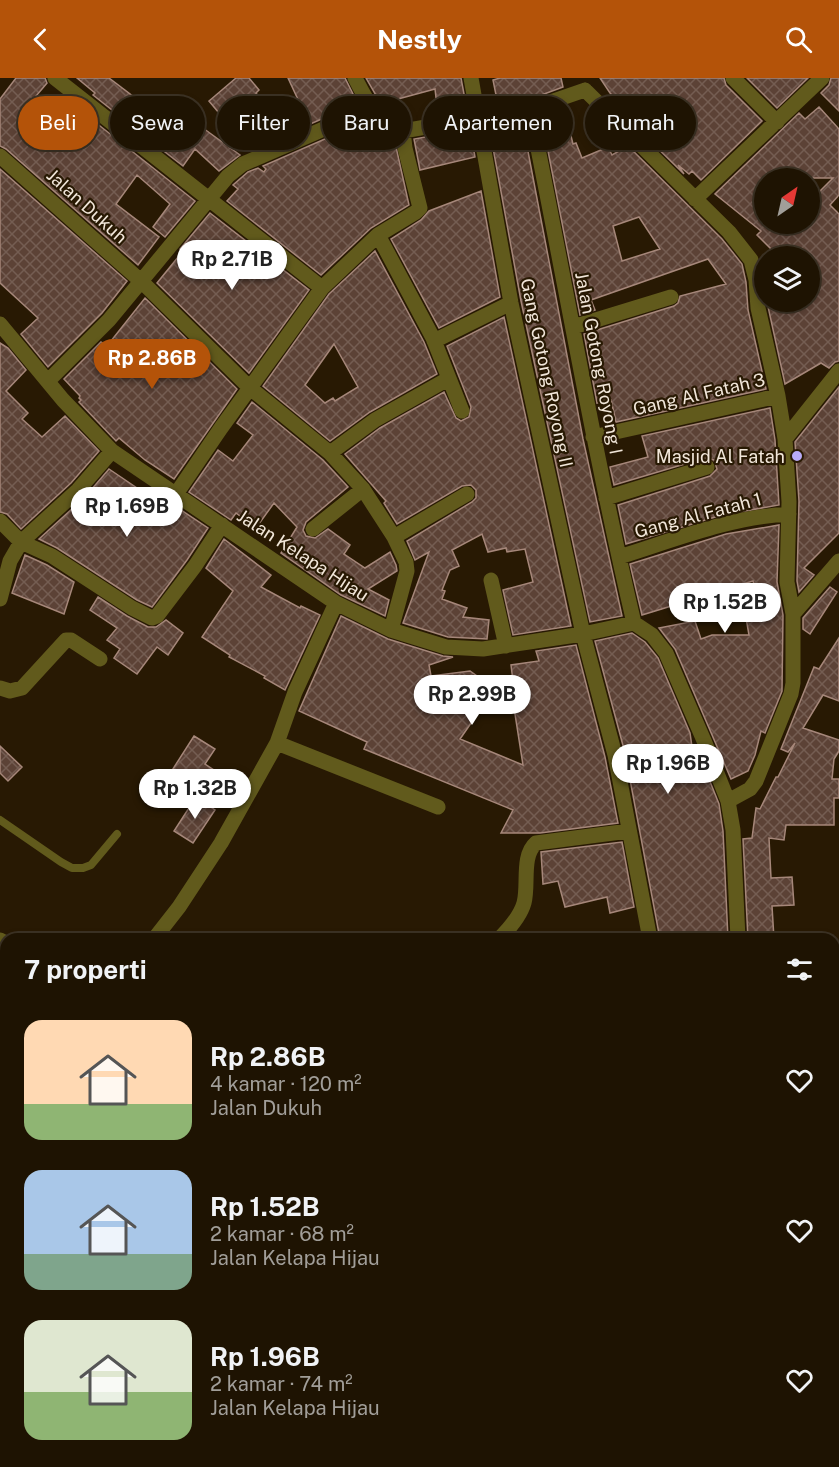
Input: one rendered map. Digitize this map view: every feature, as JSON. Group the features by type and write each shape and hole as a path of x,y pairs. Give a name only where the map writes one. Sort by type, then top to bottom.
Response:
{"street":[{"path":"55,78 322,288"},
{"path":"355,78 364,96"},
{"name":"Gang Gotong Royong II","path":"471,78 475,96"},
{"path":"733,78 777,122"},
{"path":"695,199 822,78"},
{"path":"559,96 585,84 729,232 751,260 756,280 758,308 778,396 785,439 789,514 787,582 793,614 793,683 786,710 756,782 750,789 728,801"},
{"path":"48,381 109,320 228,176 243,164 322,130"},
{"path":"176,494 249,387 322,288 378,235 420,208 406,150"},
{"name":"Gang Gotong Royong II","path":"485,150 511,303 583,634 615,755 649,933"},
{"name":"Jalan Gotong Royong I","path":"538,150 593,437 634,623"},
{"name":"Jalan Dukuh","path":"0,156 142,282 249,387 330,453 363,489 394,537 406,562 407,572 391,630"},
{"path":"378,235 434,341 462,411"},
{"path":"573,327 671,297"},
{"path":"434,341 511,303"},
{"name":"Jalan Kelapa Hijau","path":"0,324 112,452 336,603 391,630 446,647 483,649 583,634 634,623"},
{"path":"785,439 839,371"},
{"path":"330,453 375,420 448,379"},
{"name":"Gang Al Fatah 3","path":"593,437 778,396"},
{"path":"0,599 10,561 21,542 78,490 112,452"},
{"path":"606,498 706,467"},
{"path":"313,529 363,489"},
{"path":"394,537 467,494"},
{"name":"Gang Al Fatah 1","path":"619,557 725,525 762,516 789,514"},
{"path":"0,521 21,542 52,556 141,614 154,618 195,566 222,525"},
{"path":"793,614 839,561"},
{"path":"491,580 506,646"},
{"path":"159,933 179,907 221,843 277,743 295,692 336,603"},
{"path":"634,623 652,635 666,653 728,801 733,830 738,933"},
{"path":"0,688 10,691 22,688 66,640 71,640 100,659"},
{"path":"277,743 438,807"},
{"path":"504,933 518,916 524,903 531,847 536,843 630,831"}],"lane":[{"path":"0,820 72,868 91,865 117,834"}],"building":[{"path":"16,78 45,78 47,83 36,96 18,96 18,150 98,150 98,124 110,134 110,150 130,150 195,201 165,237 153,227 170,204 137,175 116,204 159,237 138,265 0,146 0,99"},
{"path":"77,78 109,78 133,96 110,96 110,108 98,99 98,96 93,95 95,93"},
{"path":"236,78 249,78 259,90 256,93 258,96 217,96 217,111 209,101"},
{"path":"288,78 345,78 354,96 322,96 322,119 310,124 310,96 296,96"},
{"path":"366,78 461,78 464,96 436,96 435,89 409,96 376,96"},
{"path":"561,78 563,87 539,96 496,96 493,80"},
{"path":"600,78 724,78 726,85 762,121 701,180 692,171 689,174 678,165 684,174 659,150 696,150 696,96 613,96"},
{"path":"747,78 808,78 777,108"},
{"path":"831,78 839,78 839,111 821,93 829,85"},
{"path":"819,107 839,129 839,195 830,205 839,214 839,361 829,368 821,363 785,384 769,312 820,312 820,246 768,246 757,235 820,234 820,191 833,178 820,178 820,168 754,168 754,225 715,194 799,113 805,119"},
{"path":"205,130 217,138 217,150 233,150 240,155 219,171 196,150 205,150"},
{"path":"423,137 423,150 474,150 475,157 420,170 414,139"},
{"path":"322,140 322,150 397,150 409,205 371,228 321,275 227,201 238,189 233,185 248,172 258,168 264,172 266,169 263,166 300,150 310,150 310,145"},
{"path":"576,143 582,158 601,150 610,150 612,155 621,150 632,150 722,239 742,264 748,310 766,389 616,422 611,400 597,403 584,334 674,306 678,303 680,296 726,284 708,259 591,300 595,310 580,315 548,150 573,150 573,144","holes":["639,217 660,249 622,261 613,226"]},
{"path":"163,150 194,150 183,166"},
{"path":"493,150 528,150 583,439 622,616 590,622 521,301"},
{"path":"0,169 127,281 102,313 48,367 21,334 38,318 0,283"},
{"path":"481,191 500,297 439,328 391,239 421,220 429,211"},
{"path":"210,213 309,290 249,373 157,283 183,251 180,249"},
{"path":"375,251 424,342 437,374 370,412 330,441 263,386 329,294","holes":["334,344 358,387 335,401 333,398 325,403 305,385"]},
{"path":"145,298 237,389 174,479 145,460 119,438 116,441 79,402 80,396 64,379 101,342 107,346"},
{"path":"504,317 571,626 513,635 503,590 533,582 525,549 507,552 506,548 488,552 482,534 452,550 459,566 450,570 442,590 445,591 442,599 467,608 463,617 489,620 487,639 448,637 403,623 429,552 415,560 407,541 472,502 476,498 476,490 471,485 462,486 397,524 384,503 386,501 345,454 380,428 444,392 456,418 461,421 469,417 471,407 447,346"},
{"path":"0,343 8,348 26,370 6,391 28,413 22,419 42,437 65,416 99,451 71,483 21,529 7,514 0,512"},
{"path":"839,387 839,533 804,568 814,575 799,592 797,581 799,501 795,442"},
{"path":"252,402 323,460 348,487 306,522 303,530 306,536 315,538 328,529 350,545 344,554 365,568 390,552 397,571 368,589 389,600 385,616 341,595 281,553 297,527 274,503 256,528 236,513 231,520 189,492 218,450 233,461 253,435 237,423"},
{"path":"770,408 775,440 779,505 722,515 626,544 618,505 710,476 717,469 714,460 705,458 614,485 610,467 648,457 642,436"},
{"path":"109,469 171,511 175,506 208,528 152,607 39,539 85,497"},
{"path":"779,525 777,582 783,615 782,691 765,733 761,731 748,771 731,779 675,649 659,628 695,621 701,639 712,635 749,635 745,612 761,609 753,581 642,615 630,564 726,534"},
{"path":"224,539 271,575 261,587 300,608 301,606 320,615 285,690 264,678 265,676 229,657 230,655 202,637 233,591 206,568"},
{"path":"25,555 47,565 74,582 64,614 12,593"},
{"path":"830,587 837,592 810,634 803,629 803,618"},
{"path":"98,597 148,627 156,627 166,620 183,633 168,655 157,647 137,674 114,658 120,649 107,640 117,628 90,610"},
{"path":"341,616 388,639 453,657 429,665 431,676 470,671 497,690 499,687 511,695 500,713 485,703 460,739 523,765 512,695 515,698 511,665 539,661 536,651 576,645 605,757 618,823 540,833 501,833 513,810 364,749 367,742 299,711"},
{"path":"632,633 645,642 658,658 690,733 697,781 709,779 719,804 723,831 728,933 659,933 625,753 595,641"},
{"path":"839,638 839,701 823,695 803,728 839,740 839,751 834,759 832,779 839,779 839,798 834,798 834,825 786,825 784,840 769,838 771,878 792,877 794,905 772,906 774,933 748,933 743,839 752,838 756,808 760,809 795,743 788,752 781,749 814,667 819,669"},
{"path":"194,736 215,749 205,764 223,776 209,798 171,772"},
{"path":"0,746 22,767 8,781 0,773"},
{"path":"196,797 215,810 193,843 174,831"},
{"path":"622,842 634,907 610,913 607,897 565,907 558,881 543,884 541,852"}],"place":[{"name":"Masjid Al Fatah","path":"797,456"}]}
